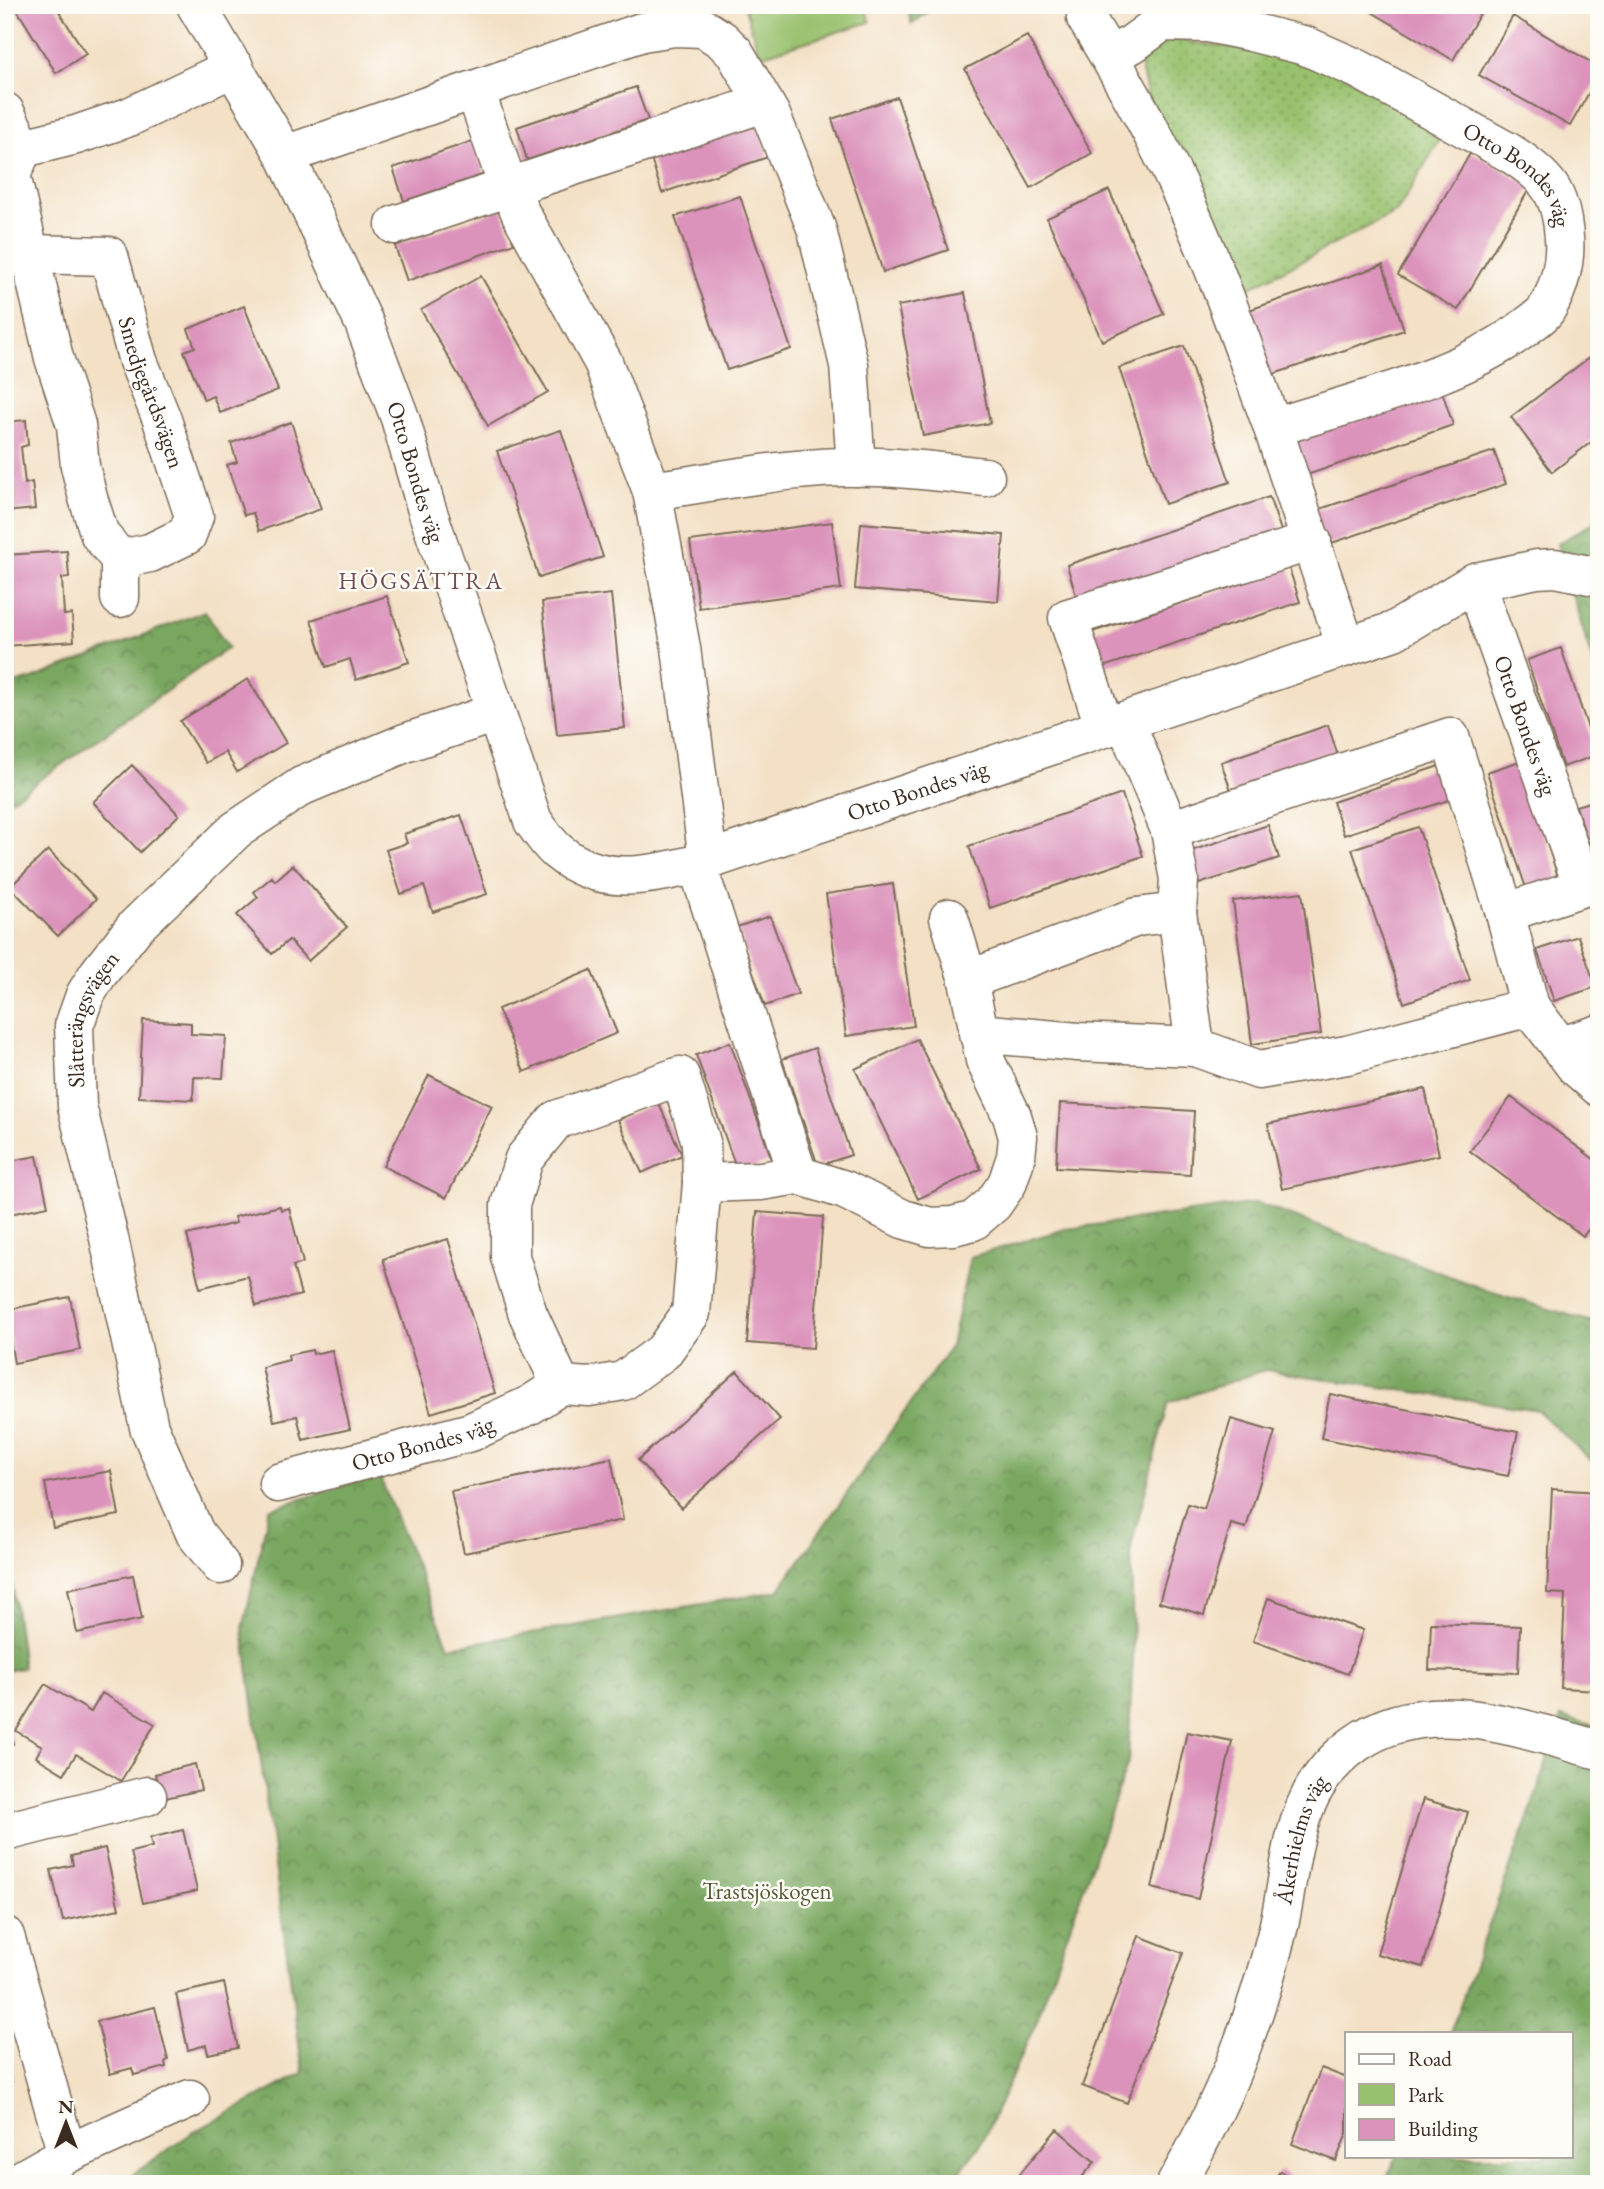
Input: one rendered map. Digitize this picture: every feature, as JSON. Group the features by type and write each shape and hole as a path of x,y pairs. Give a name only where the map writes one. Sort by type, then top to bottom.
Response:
{"street":[{"name":"Otto Bondes väg","path":"196,5 285,155 364,323 400,418 426,507 533,821 557,850 590,872 622,876 655,874 703,862 1394,631 1475,582 1583,887 1505,913"},
{"path":"1086,18 1137,103 1189,208 1273,428 1346,647"},
{"name":"Otto Bondes väg","path":"1109,56 1132,44 1162,22 1207,23 1306,46 1358,69 1510,153 1530,165 1552,186 1563,217 1565,248 1560,279 1545,312 1513,336 1482,354 1429,378 1273,428"},
{"path":"285,155 642,32 675,27 703,28 722,40 735,53 771,115 817,230 849,365 856,467"},
{"path":"23,148 76,135 129,117 234,67"},
{"path":"475,90 521,214 603,362 652,491 681,648 703,862 798,1175"},
{"path":"395,225 764,103"},
{"path":"5,112 23,148"},
{"path":"23,148 11,175 54,358 76,425 80,466 88,498 100,535 121,559 121,598"},
{"name":"Smedjegårdsvägen","path":"30,254 109,256 138,361 161,417 194,516 187,535 150,553 121,559"},
{"path":"652,491 797,470 856,467 985,477"},
{"path":"1195,1047 1177,912 1179,879 1170,830 1115,725 1068,618 1312,541"},
{"path":"1475,582 1537,569 1555,568 1599,578"},
{"name":"Slåtterängsvägen","path":"220,1565 195,1532 149,1427 109,1238 77,1106 75,1026 85,995 135,927 236,830 302,786 405,743 495,713"},
{"path":"1170,830 1450,737 1505,913 1530,1007 1576,1067 1599,1087"},
{"path":"968,980 1137,917 1177,912"},
{"path":"702,1183 761,1181 798,1175 845,1190 903,1219 930,1227 953,1226 973,1221 993,1204 1007,1184 1016,1157 1018,1137 1012,1116 985,1060 968,980 949,918"},
{"path":"978,1033 1078,1042 1195,1047 1259,1070 1347,1055 1530,1007"},
{"path":"1561,1049 1599,1034"},
{"path":"680,1076 701,1142 702,1183 691,1313 663,1352 623,1381 589,1387 561,1385 528,1314 510,1257 510,1205 524,1159 556,1121 680,1076"},
{"name":"Otto Bondes väg","path":"278,1483 471,1432 530,1405 561,1385"},
{"name":"Åkerhielms väg","path":"1176,2184 1198,2146 1232,2074 1257,2004 1279,1927 1292,1850 1306,1804 1316,1785 1339,1755 1373,1731 1400,1722 1441,1717 1486,1722 1599,1750"},
{"path":"5,1832 148,1796"},
{"path":"5,1936 67,2154"},
{"path":"14,2184 67,2154 190,2099"}],"green space":[{"path":"744,5 865,5 870,22 760,56"},
{"path":"906,5 937,5 912,24"},
{"path":"1168,39 1272,53 1330,68 1445,131 1397,212 1237,294 1148,97 1140,64"},
{"path":"1599,519 1599,683 1557,544"},
{"path":"205,611 228,648 5,804 5,686 32,679"},
{"name":"Trastsjöskogen","path":"1257,1203 1486,1290 1599,1324 1599,1468 1537,1410 1265,1370 1168,1403 1131,1547 1133,1656 1128,1762 1036,2023 981,2144 950,2184 119,2184 192,2133 303,2073 243,1629 269,1509 379,1475 449,1647 778,1591 951,1346 970,1257 1065,1229"},
{"path":"5,1528 23,1668 5,1671"},
{"path":"1561,1717 1599,1727 1599,2184 1384,2184 1396,2158 1572,2158 1572,2032 1450,2032 1530,1812"}],"building":[{"path":"14,5 55,5 86,54 56,73"},
{"path":"1360,5 1485,5 1453,60"},
{"path":"1513,16 1599,67 1599,75 1570,126 1479,75"},
{"path":"1027,36 1092,153 1031,188 965,69"},
{"path":"636,87 648,120 527,160 517,127"},
{"path":"897,97 948,250 883,272 832,119"},
{"path":"757,123 768,157 662,193 651,159"},
{"path":"473,141 485,174 404,201 393,168"},
{"path":"1471,152 1531,186 1458,310 1398,275"},
{"path":"1109,190 1164,314 1102,341 1047,218"},
{"path":"740,196 791,349 727,370 675,217"},
{"path":"502,209 514,243 407,281 395,246"},
{"path":"1383,265 1404,330 1268,376 1246,311"},
{"path":"481,276 548,392 488,426 421,310"},
{"path":"965,293 990,423 923,436 898,306"},
{"path":"244,306 278,390 220,413 213,396 204,400 184,351 195,347 188,329"},
{"path":"1184,346 1230,482 1165,504 1119,368"},
{"path":"1599,350 1599,436 1552,472 1511,417"},
{"path":"1442,391 1453,425 1304,476 1292,442"},
{"path":"26,420 28,445 21,447 25,484 32,482 35,509 5,512 5,422"},
{"path":"291,422 321,509 259,531 253,513 244,515 227,465 237,462 231,443"},
{"path":"561,430 603,557 539,578 497,451"},
{"path":"1494,451 1506,484 1326,545 1314,511"},
{"path":"1269,497 1282,533 1077,599 1067,565"},
{"path":"832,522 841,589 699,608 690,541"},
{"path":"861,523 1004,535 998,601 855,589"},
{"path":"67,551 69,577 62,578 64,615 72,614 74,641 5,646 5,555"},
{"path":"1289,568 1300,602 1100,668 1089,633"},
{"path":"611,594 625,728 557,735 542,602"},
{"path":"387,596 409,662 356,680 350,659 326,667 311,620"},
{"path":"1561,648 1597,755 1563,767 1527,660"},
{"path":"248,679 286,743 237,772 225,752 206,763 180,721"},
{"path":"1328,725 1339,759 1233,796 1221,762"},
{"path":"1520,761 1559,880 1527,891 1487,772"},
{"path":"132,765 179,815 140,852 93,802"},
{"path":"1439,766 1452,799 1344,835 1333,802"},
{"path":"1122,794 1143,856 990,908 969,846"},
{"path":"1599,799 1599,872 1598,872 1576,806"},
{"path":"461,815 487,894 433,912 424,886 401,894 386,850 407,843 404,834"},
{"path":"1268,825 1279,858 1199,884 1188,852"},
{"path":"1418,827 1470,980 1404,1003 1352,849"},
{"path":"48,850 96,899 58,936 10,887"},
{"path":"293,865 347,927 308,961 289,940 272,954 237,915 258,897 254,892 272,877 275,881"},
{"path":"893,884 914,1026 846,1036 826,894"},
{"path":"1302,892 1321,1034 1252,1044 1233,901"},
{"path":"770,916 798,994 765,1006 737,927"},
{"path":"1578,936 1596,987 1554,1001 1537,950"},
{"path":"591,970 617,1033 524,1072 498,1009"},
{"path":"143,1020 191,1023 191,1034 226,1036 223,1078 194,1077 193,1100 139,1097"},
{"path":"917,1039 981,1169 918,1199 855,1069"},
{"path":"730,1042 772,1160 738,1173 696,1055"},
{"path":"815,1048 851,1155 818,1166 782,1059"},
{"path":"429,1075 492,1106 446,1198 383,1166"},
{"path":"1425,1089 1439,1155 1282,1189 1268,1124"},
{"path":"1511,1097 1599,1163 1599,1216 1583,1236 1470,1151"},
{"path":"658,1102 682,1155 642,1173 618,1120"},
{"path":"1060,1103 1194,1111 1190,1175 1056,1167"},
{"path":"37,1156 48,1206 5,1215 5,1162"},
{"path":"280,1206 281,1210 289,1208 303,1263 293,1266 301,1295 256,1306 248,1276 200,1288 187,1235 236,1223 234,1217"},
{"path":"757,1212 823,1217 813,1348 747,1343"},
{"path":"448,1239 495,1393 431,1413 383,1259"},
{"path":"70,1297 80,1350 14,1363 5,1310"},
{"path":"312,1350 313,1354 332,1350 350,1429 303,1440 297,1416 274,1421 262,1367 289,1360 288,1355"},
{"path":"737,1371 780,1419 681,1508 638,1460"},
{"path":"1330,1394 1518,1432 1508,1476 1321,1438"},
{"path":"1231,1419 1275,1432 1246,1528 1231,1524 1204,1615 1159,1602 1188,1504 1204,1509"},
{"path":"611,1458 623,1520 464,1553 451,1491"},
{"path":"111,1471 119,1515 53,1528 45,1483"},
{"path":"1552,1489 1599,1492 1594,1588 1599,1588 1599,1690 1561,1688 1565,1594 1547,1593"},
{"path":"133,1575 142,1619 77,1633 68,1589"},
{"path":"1268,1598 1363,1630 1348,1674 1253,1641"},
{"path":"1431,1623 1520,1626 1518,1673 1429,1670"},
{"path":"45,1684 91,1712 102,1693 155,1724 121,1781 76,1754 64,1774 36,1757 42,1746 16,1731"},
{"path":"7,1715 13,1744 5,1745"},
{"path":"1187,1732 1232,1741 1198,1899 1152,1888"},
{"path":"195,1764 201,1790 161,1799 155,1774"},
{"path":"1423,1799 1468,1812 1423,1967 1377,1954"},
{"path":"183,1830 197,1891 143,1903 131,1852 152,1847 150,1838"},
{"path":"105,1848 119,1909 63,1921 51,1870 73,1865 71,1856"},
{"path":"1139,1936 1183,1953 1127,2103 1082,2086"},
{"path":"224,1983 238,2048 208,2054 206,2045 188,2050 176,1994"},
{"path":"155,2007 168,2060 165,2062 166,2067 134,2075 132,2068 110,2074 97,2021"},
{"path":"5,2059 12,2082 5,2083"},
{"path":"1321,2068 1345,2077 1345,2138 1336,2161 1292,2144"},
{"path":"1057,2129 1095,2162 1076,2184 1011,2184"},
{"path":"1280,2171 1301,2184 1272,2184"}],"district":[{"name":"HÖGSÄTTRA","path":"421,580"}]}
